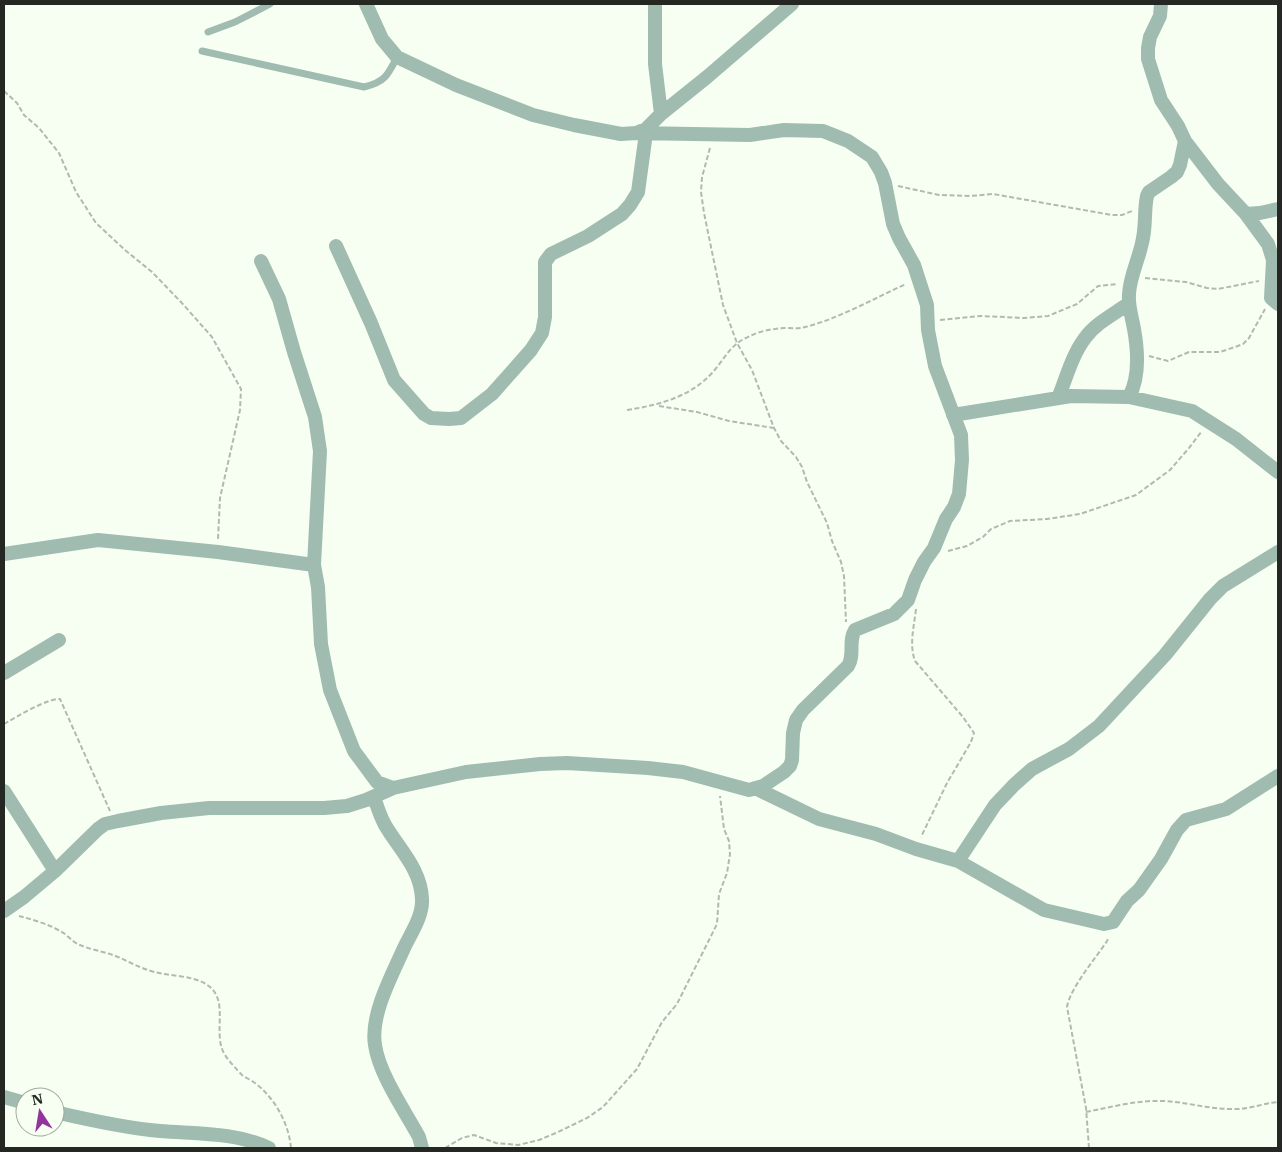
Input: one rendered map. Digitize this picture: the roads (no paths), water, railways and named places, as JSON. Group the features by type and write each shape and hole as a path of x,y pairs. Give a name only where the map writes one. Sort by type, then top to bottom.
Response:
{"street":[{"path":"4,911 54,871 98,829 106,824 161,813 208,808 324,808 347,806 374,797 392,788 474,771 509,766 567,763 674,771 750,790 763,786 790,766 796,720 803,710 852,660 852,641 855,630 894,614 908,600 915,580 934,548 946,519 954,507 959,494 962,460 961,434 935,366 927,305 919,278 892,224 885,183 872,157 848,141 823,131 784,130 750,135 621,134 574,125 533,114 456,85 397,57 382,39 366,4"},
{"path":"656,4 655,64 661,114"},
{"path":"336,246 359,293 394,380 424,414 431,418 462,418 492,394 531,350 542,333 545,317 545,262 551,254 588,236 622,214 630,205 638,192 641,133 792,4"},
{"path":"1161,4 1160,16 1150,36 1148,59 1162,100 1185,141 1218,184 1246,214 1271,252 1275,301"},
{"path":"1129,397 1134,388 1137,372 1137,353 1128,304 1131,280 1143,238 1145,204 1149,192 1177,172 1185,141"},
{"path":"1246,214 1278,209"},
{"path":"260,261 279,299 294,352 316,417 320,451 314,565 318,586 321,644 330,690 354,751 378,782 392,788"},
{"path":"1058,398 1077,352 1085,338 1092,330 1128,304"},
{"path":"953,415 1072,396 1129,397 1192,411 1236,439 1278,472"},
{"path":"4,554 98,540 218,552 314,565"},
{"path":"958,861 995,806 1014,784 1032,769 1069,749 1099,726 1165,655 1210,599 1223,586 1278,552"},
{"path":"4,673 59,640"},
{"path":"755,788 820,819 876,834 916,849 958,861 1044,910 1104,924 1113,922 1128,901 1139,890 1161,859 1177,830 1186,820 1226,809 1278,776"},
{"path":"4,791 54,871"},
{"path":"374,797 386,826 417,875 422,899 420,915 379,1007 375,1029 375,1045 382,1069 419,1137 422,1148"},
{"path":"65,1114 159,1131 222,1135 269,1148"}],"lane":[{"path":"208,32 236,22 270,4"},
{"path":"202,51 364,87 378,84 388,76 397,57"}]}
